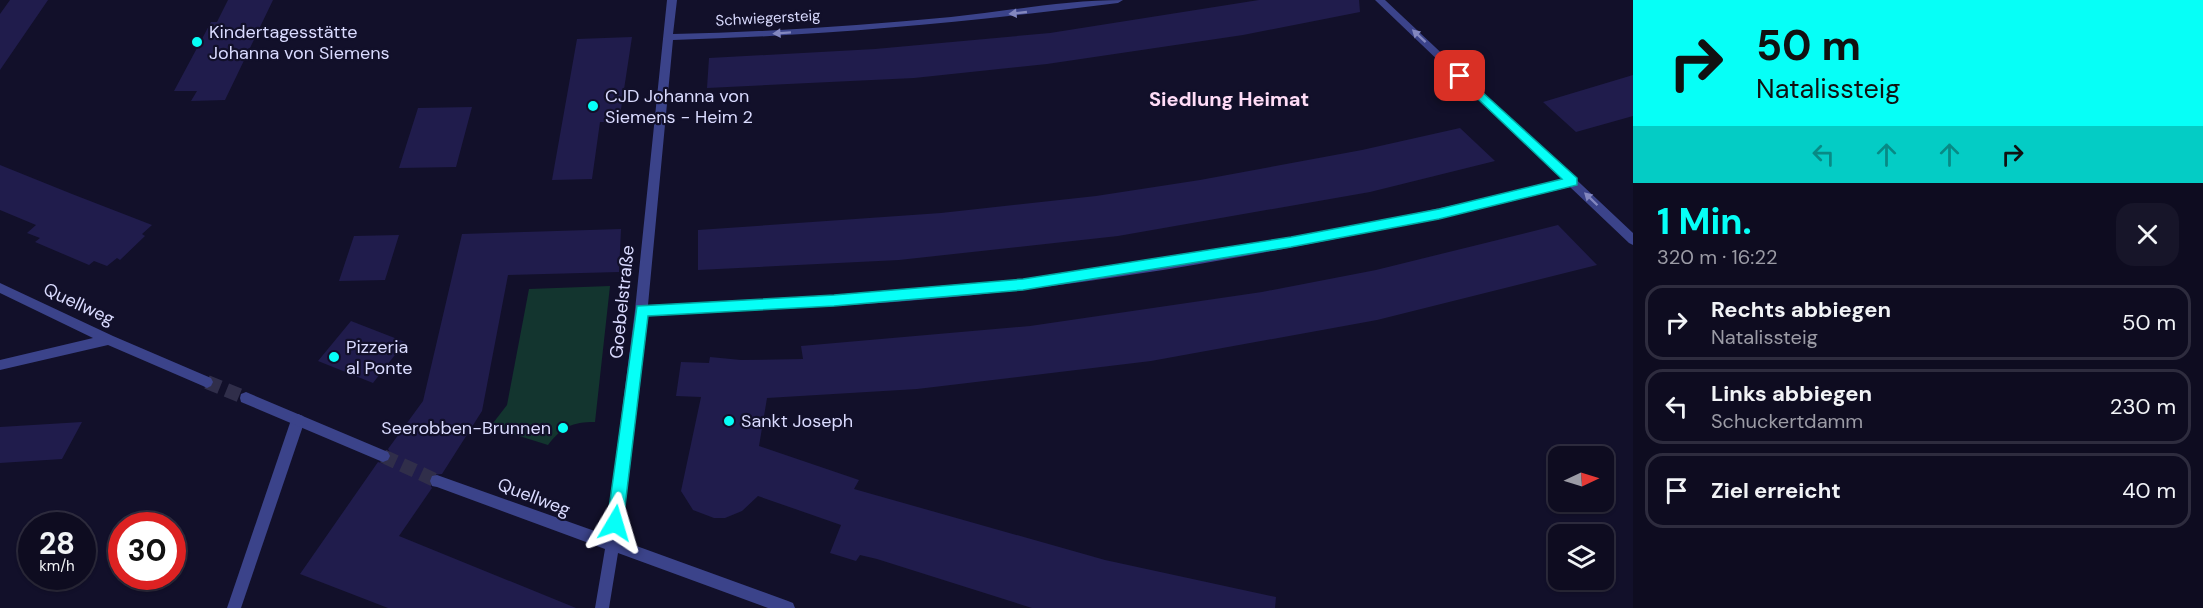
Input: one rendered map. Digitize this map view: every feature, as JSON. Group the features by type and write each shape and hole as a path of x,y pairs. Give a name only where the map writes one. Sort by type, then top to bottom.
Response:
{"street":[{"name":"Goebelstraße","path":"602,608 642,310 672,0"},
{"name":"Schwiegersteig","path":"669,37 733,36 944,21 1118,0"},
{"path":"1380,0 1633,240"},
{"path":"642,310 834,301 1023,284 1302,240 1439,214 1572,182"},
{"name":"Quellweg","path":"0,288 109,340 207,382"},
{"path":"0,365 109,340"},
{"path":"246,398 382,456"},
{"path":"234,608 298,420"},
{"name":"Quellweg","path":"437,481 612,547 788,608"}],"green space":[{"path":"610,286 595,422 568,427 548,445 490,427 507,405 529,289"}],"building":[{"path":"10,0 48,0 0,70 0,14"},
{"path":"228,0 273,0 225,100 191,101 197,91 174,91 211,22 217,22"},
{"path":"1259,0 1359,0 1360,12 1243,35 1047,64 914,78 707,88 709,58 875,49 1050,33"},
{"name":"CJD Johanna von Siemens - Heim 2","path":"632,37 619,122 600,122 592,179 552,180 577,39"},
{"path":"1633,75 1633,116 1576,132 1543,102"},
{"path":"472,107 456,167 399,168 418,108"},
{"path":"1460,128 1495,161 1370,192 1118,236 899,260 698,270 698,230 941,213 1096,196 1200,180 1362,150"},
{"path":"0,165 152,225 142,234 145,236 120,260 117,258 107,266 94,261 89,265 35,242 40,238 27,233 36,225 0,210"},
{"path":"1558,225 1597,265 1377,320 1151,361 917,389 767,398 759,446 859,480 854,489 1105,560 1276,597 1275,608 1032,608 877,559 860,555 856,561 830,553 841,525 758,496 742,511 725,518 714,518 693,510 681,491 701,397 676,396 681,362 709,363 710,357 741,360 803,359 801,346 1030,326 1262,292 1376,270"},
{"path":"621,229 619,272 508,275 482,411 442,474 430,475 428,482 432,488 399,536 576,608 388,608 300,574 378,462 384,464 390,461 392,455 388,449 423,401 462,234"},
{"path":"399,235 385,280 339,281 354,236"},
{"path":"351,321 405,342 373,383 318,361"},
{"path":"82,422 62,459 0,463 0,427"}],"tunnel":[{"path":"207,382 246,398"},
{"path":"383,456 437,481"}],"place":[{"name":"Kindertagesstätte Johanna von Siemens","path":"197,42"},
{"name":"CJD Johanna von Siemens - Heim 2","path":"593,106"},
{"name":"Pizzeria al Ponte","path":"334,357"},
{"name":"Sankt Joseph","path":"729,421"},
{"name":"Seerobben-Brunnen","path":"563,428"}],"district":[{"name":"Siedlung Heimat","path":"1229,99"}],"route":[{"path":"615,523 642,310 834,301 1023,284 1291,242 1439,214 1572,182 1460,76"}]}
